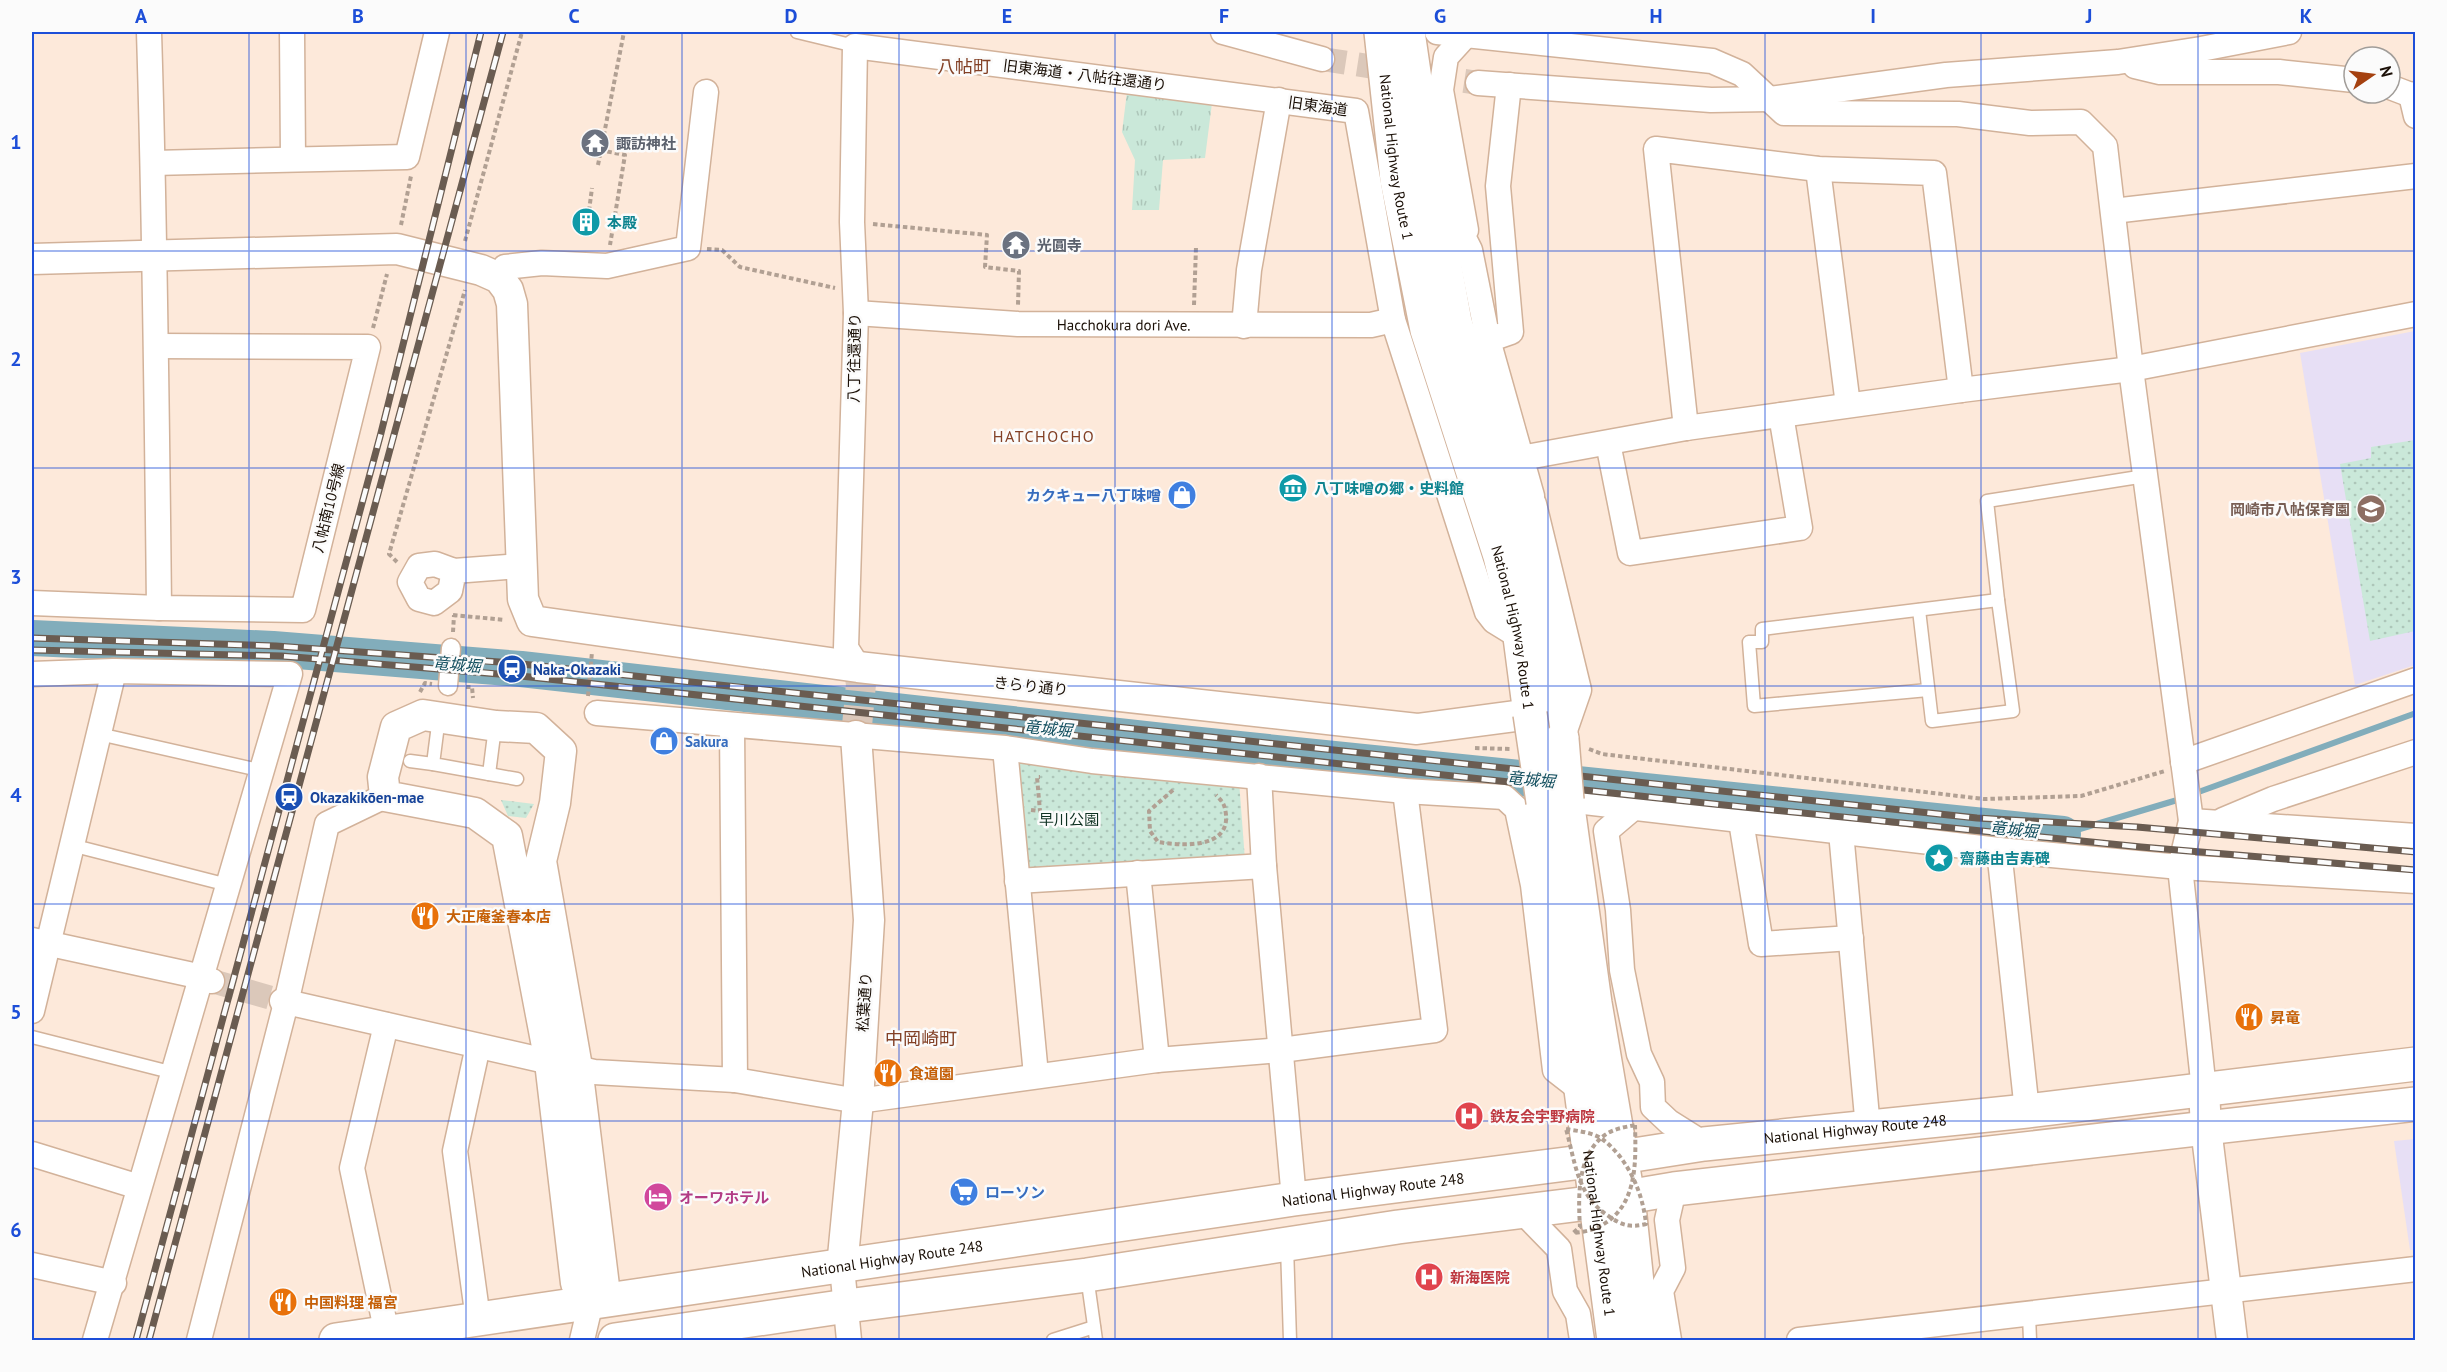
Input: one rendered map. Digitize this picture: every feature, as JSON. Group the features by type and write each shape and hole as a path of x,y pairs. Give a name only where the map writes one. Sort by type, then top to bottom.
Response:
{"highway":[{"name":"National Highway Route 1","path":"1381,32 1397,180 1427,330 1500,556 1520,637 1530,714 1555,801"},
{"name":"National Highway Route 1","path":"1408,32 1432,195 1455,322 1524,545 1562,739 1555,801 1553,869 1583,1012 1609,1173 1643,1341"},
{"name":"National Highway Route 1","path":"1583,1012 1582,1091 1609,1173 1614,1341"},
{"name":"National Highway Route 248","path":"615,1341 685,1336 847,1306 1087,1275 1522,1211 1609,1173 1704,1144 2027,1111 2415,1064"},
{"name":"National Highway Route 248","path":"336,1341 1294,1199 1609,1173 1674,1189 2415,1104"}],"street":[{"path":"149,32 157,346 159,608"},
{"path":"292,32 293,159"},
{"path":"153,163 407,157 437,32"},
{"path":"1223,32 1322,58"},
{"path":"1437,32 1712,62 1742,74 1784,113 1958,114 2030,123 2082,122 2105,146 2131,369 2191,821 2180,867 2206,1128 2232,1341"},
{"path":"1478,83 1710,100 1770,99 1946,75 2118,62 2289,32"},
{"path":"1467,34 1446,57 1441,90 1488,340 1532,496 1579,690 1562,739"},
{"name":"旧東海道・八帖往還通り","path":"855,46 1279,100"},
{"name":"八丁往還通り","path":"855,46 852,222 855,303 846,648 858,667"},
{"path":"2118,62 2160,72 2279,72 2342,79"},
{"path":"1488,340 1511,332 1498,186 1509,85"},
{"path":"499,278 505,267 542,263 607,266 688,248 706,92"},
{"path":"1244,326 1249,270 1279,100"},
{"name":"旧東海道","path":"1279,100 1356,111 1379,236"},
{"path":"1686,428 1656,149 1818,169 1934,173 1961,390"},
{"path":"1818,169 1848,405"},
{"path":"2113,211 2415,176"},
{"path":"1432,195 1454,216 1470,250"},
{"path":"1403,211 1379,236 1393,320 1487,612 1494,621 1520,637"},
{"path":"32,259 397,249 481,270 499,278 508,290 512,304 523,598 521,621"},
{"name":"Hacchokura dori Ave.","path":"855,303 1018,324 1371,325 1393,320"},
{"path":"1521,458 1686,428 2131,369 2415,314"},
{"path":"157,346 368,347"},
{"name":"八帖南10号線","path":"32,603 303,610 368,347"},
{"path":"1608,442 1630,554 1800,528 1781,415"},
{"path":"1524,545 1532,496"},
{"path":"453,571 521,566"},
{"name":"きらり通り","path":"521,621 858,667 1417,729 1530,714"},
{"path":"448,686 451,648"},
{"path":"32,674 114,671 290,674 228,885 207,979 174,1073 139,1187 114,1283 95,1341"},
{"path":"32,1011 40,942 71,845 114,671"},
{"path":"2183,764 2415,680"},
{"path":"592,710 732,726 1005,748 1092,761 1406,791 1504,797 1517,809 1553,869 1546,996 1555,1070 1582,1091"},
{"path":"385,796 383,777 396,727 423,715 496,726 536,728 561,751 555,803 541,861 563,1064 576,1283 591,1302 582,1341"},
{"path":"732,726 735,1080"},
{"name":"松葉通り","path":"842,1267 858,1101 869,920 856,736"},
{"path":"1005,748 1036,1076"},
{"path":"2218,822 2273,799 2415,752"},
{"path":"1259,776 1264,866 1294,1199"},
{"path":"284,1002 594,1071 735,1080 858,1101 1157,1060 1281,1050 1435,1030 1406,791"},
{"path":"199,1341 327,824 385,796 476,813 507,836 563,1064"},
{"path":"1555,801 1999,850 2180,867 2415,881"},
{"path":"1632,809 1606,831 1614,881 1622,970 1639,1054 1652,1082 1653,1107 1669,1122 1704,1144"},
{"path":"1741,820 1761,944 1851,938"},
{"path":"2191,821 2415,836"},
{"path":"1841,832 1868,1128"},
{"path":"1999,850 2027,1111"},
{"path":"1017,881 1264,866"},
{"path":"1553,869 1614,881"},
{"path":"1138,873 1157,1060"},
{"path":"40,942 207,979"},
{"path":"1546,996 1583,1012 1622,970"},
{"path":"386,1025 352,1168 387,1334"},
{"path":"478,1046 455,1151 478,1319"},
{"path":"32,1154 139,1187"},
{"path":"1669,1341 1661,1291 1673,1268 1667,1220 1674,1189"},
{"path":"1522,1211 1558,1249 1565,1291 1578,1314 1582,1341"},
{"path":"32,1265 114,1283"},
{"path":"842,1267 849,1341"},
{"path":"1814,1340 2415,1269"}],"lane":[{"path":"797,32 855,46"},
{"path":"1918,610 1932,721 2013,711 1987,501 2145,476"},
{"path":"1928,690 1754,706 1749,642 1762,642 1762,628 1998,600"},
{"path":"433,764 439,717"},
{"path":"489,774 496,726"},
{"path":"99,734 263,771"},
{"path":"410,761 518,779"},
{"path":"71,845 228,885"},
{"path":"32,1037 174,1073"},
{"path":"1287,1245 1290,1341"},
{"path":"1087,1275 1096,1341"},
{"path":"2029,1315 2030,1341"},
{"path":"1053,1341 1094,1327"}],"path":[{"path":"464,245 522,32"},
{"path":"598,165 624,32"},
{"path":"600,150 625,155 607,266"},
{"path":"400,227 413,165 407,157"},
{"path":"589,211 592,188"},
{"path":"852,222 987,235 985,267 1019,271 1018,324"},
{"path":"1193,324 1196,247"},
{"path":"688,248 722,250 740,267 855,303"},
{"path":"368,347 390,265"},
{"path":"397,562 389,554 466,284"},
{"path":"444,614 521,621"},
{"path":"592,710 593,644"},
{"path":"472,687 474,702"},
{"path":"1562,739 1602,754 1984,799 2081,796 2183,764"},
{"path":"1010,810 1040,811 1037,777 1048,777"},
{"path":"1168,785 1179,785 1149,811 1150,831 1158,842 1179,846 1203,842 1221,835 1227,825 1224,803 1213,791"},
{"path":"1609,1173 1578,1198 1580,1227 1573,1233 1596,1228 1609,1173 1635,1125 1636,1160 1609,1173 1584,1193 1601,1211 1609,1173"},
{"path":"1609,1173 1623,1208 1631,1190 1609,1173 1566,1129 1576,1174 1609,1173 1584,1164 1609,1173 1638,1185 1646,1224 1633,1227 1623,1225 1609,1173"}],"shaded area":[{"name":"岡崎市八帖保育園","path":"2415,331 2415,665 2355,685 2300,353"},
{"path":"2415,1139 2416,1250 2410,1250 2394,1141"}],"green space":[{"path":"1127,92 1212,103 1205,158 1163,160 1159,210 1132,210 1135,160 1122,132"},
{"path":"2415,440 2415,631 2370,641 2340,464 2371,458 2371,447"},
{"name":"早川公園","path":"1009,760 1239,781 1245,860 1021,875"},
{"path":"501,800 534,804 526,818 508,816"}],"waterway":[{"name":"竜城堀","path":"32,638 273,649 521,669 1190,744 2063,834"},
{"path":"2193,794 2416,713"},
{"path":"2063,834 2184,798"}],"tunnel":[{"path":"1322,59 1478,83"},
{"path":"856,736 861,684 858,667"},
{"path":"212,981 282,1001"}],"railway":[{"path":"136,1340 381,433 481,32"},
{"path":"149,1340 503,32"},
{"path":"32,638 276,646 512,663 1977,818 2137,827 2416,852"},
{"path":"32,650 282,656 511,675 1714,804 2141,847 2416,870"}],"place":[{"name":"諏訪神社","path":"595,143"},
{"name":"本殿","path":"586,222"},
{"name":"光圓寺","path":"1016,245"},
{"name":"八丁味噌の郷・史料館","path":"1293,488"},
{"name":"カクキュー八丁味噌","path":"1182,495"},
{"name":"岡崎市八帖保育園","path":"2371,509"},
{"name":"Naka-Okazaki","path":"512,669"},
{"name":"Sakura","path":"664,741"},
{"name":"Okazakikōen-mae","path":"289,797"},
{"name":"齋藤由吉寿碑","path":"1939,858"},
{"name":"大正庵釜春本店","path":"425,916"},
{"name":"昇竜","path":"2249,1017"},
{"name":"食道園","path":"888,1073"},
{"name":"鉄友会宇野病院","path":"1469,1116"},
{"name":"ローソン","path":"964,1192"},
{"name":"オーワホテル","path":"658,1197"},
{"name":"新海医院","path":"1429,1277"},
{"name":"中国料理 福宮","path":"283,1302"}],"district":[{"name":"八帖町","path":"964,66"},
{"name":"HATCHOCHO","path":"1044,436"},
{"name":"中岡崎町","path":"921,1038"}]}
